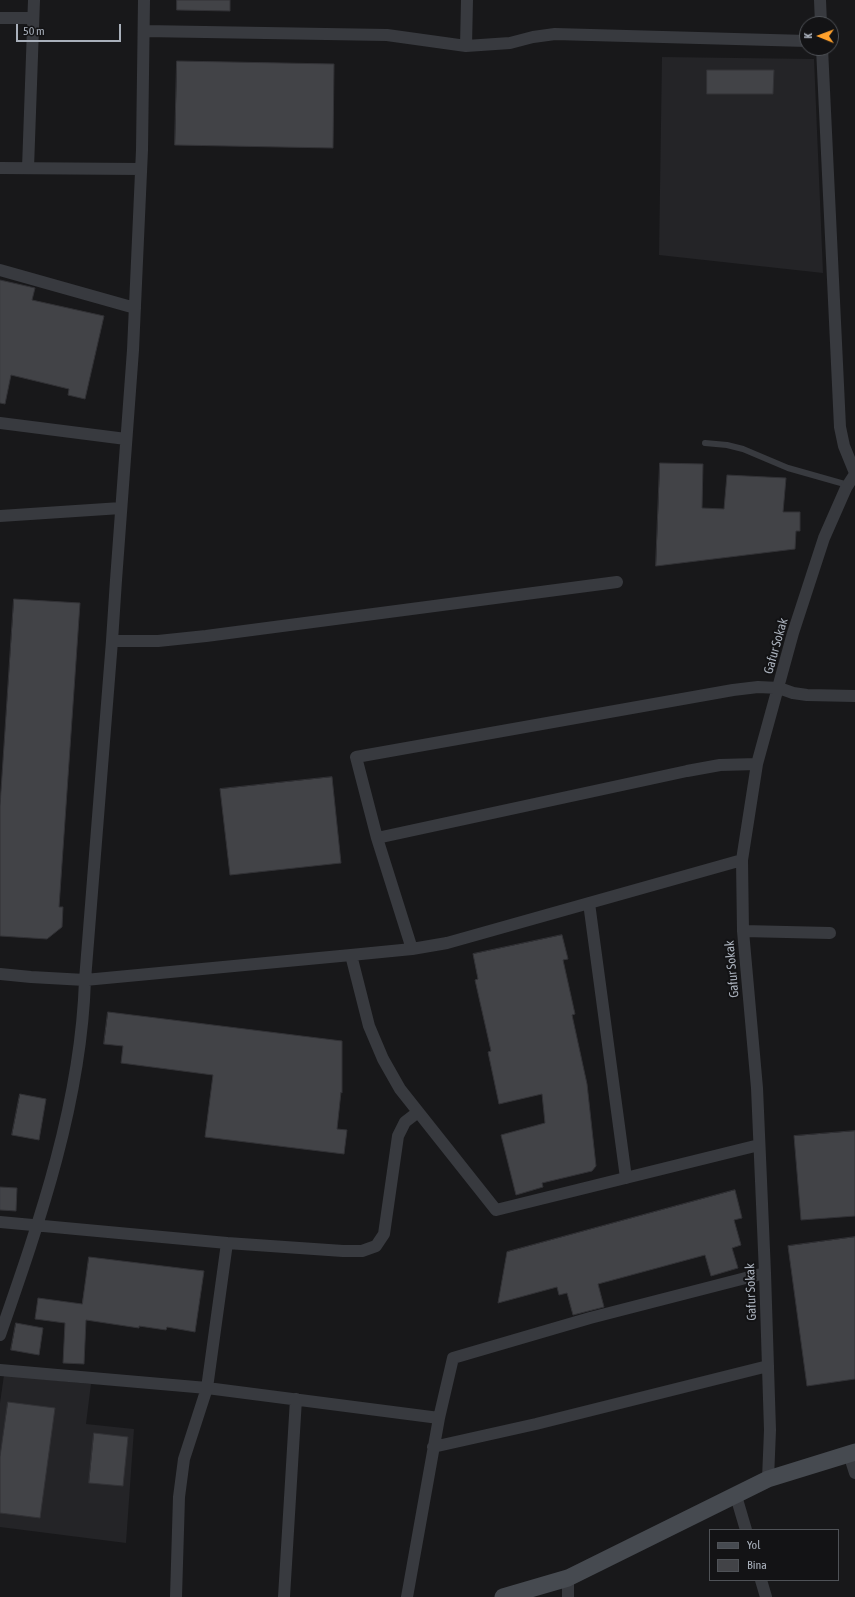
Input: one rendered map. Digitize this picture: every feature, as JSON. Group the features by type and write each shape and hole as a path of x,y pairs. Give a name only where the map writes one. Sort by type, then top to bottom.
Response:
{"street":[{"path":"28,168 34,0"},
{"path":"0,1335 38,1227 66,1120 74,1081 84,1004 112,641 135,308 141,169 144,0"},
{"path":"466,46 467,0"},
{"path":"820,0 821,16"},
{"path":"0,18 33,18"},
{"path":"144,31 387,35 466,46 510,43 555,34 799,41"},
{"path":"822,56 840,427 844,446 855,474"},
{"path":"0,168 141,169"},
{"path":"0,270 135,308"},
{"path":"0,423 126,440"},
{"name":"Gafur Sokak","path":"768,1479 770,1430 765,1273 757,1088 743,931 742,860 757,764 793,633 824,538 855,474"},
{"path":"0,516 121,508"},
{"path":"112,641 158,641 206,636 618,582"},
{"path":"412,949 377,838 356,757 733,690 758,687 779,688 793,693 807,695 855,696"},
{"path":"377,838 686,770 720,765 757,764"},
{"path":"0,974 85,980 412,949 447,943 742,860"},
{"path":"589,903 626,1178"},
{"path":"743,931 830,933"},
{"path":"350,955 369,1026 383,1059 400,1089 496,1210 759,1145"},
{"path":"0,1222 38,1227 227,1243 362,1251 376,1246 384,1234 398,1136 405,1122 418,1112"},
{"path":"176,1597 179,1504 184,1459 207,1388 227,1243"},
{"path":"407,1597 433,1447 453,1358 590,1318 765,1273"},
{"path":"433,1447 536,1424 768,1366"},
{"path":"0,1370 207,1388 439,1418"},
{"path":"284,1597 296,1399"},
{"path":"503,1597 568,1578 768,1479 852,1453 855,1472"},
{"path":"736,1496 746,1529"},
{"path":"568,1578 568,1597"},
{"path":"761,1581 766,1597"}],"lane":[{"path":"705,443 727,445 744,449 788,468 848,486"}],"shaded area":[{"path":"662,57 814,59 823,273 659,255"},
{"path":"4,1375 91,1384 86,1424 134,1429 126,1543 0,1527 0,1403"}],"building":[{"path":"177,0 230,0 230,11 177,10"},
{"path":"177,61 334,64 333,148 175,145"},
{"path":"707,70 774,70 773,94 707,94"},
{"path":"0,280 35,288 32,300 104,316 85,399 68,395 69,389 11,375 5,404 0,403"},
{"path":"660,463 703,464 702,508 724,509 727,475 786,478 783,512 800,512 800,531 796,531 795,549 656,566"},
{"path":"14,599 80,603 59,907 63,907 62,927 47,939 0,936 0,806"},
{"path":"332,777 341,863 230,875 220,789"},
{"path":"562,935 568,959 563,960 575,1014 572,1015 587,1084 596,1166 592,1171 542,1183 543,1187 516,1195 501,1135 545,1123 542,1094 499,1104 488,1052 491,1051 475,980 478,979 473,954"},
{"path":"108,1012 342,1041 342,1093 341,1092 337,1129 347,1130 344,1154 205,1137 213,1075 121,1063 123,1046 104,1044"},
{"path":"20,1094 46,1099 39,1140 12,1135"},
{"path":"855,1131 855,1216 801,1220 794,1136"},
{"path":"0,1187 17,1188 16,1211 0,1210"},
{"path":"735,1190 742,1218 734,1220 741,1245 732,1248 738,1268 711,1276 705,1255 598,1284 604,1307 573,1315 567,1293 559,1295 557,1287 498,1303 507,1252"},
{"path":"855,1237 855,1379 807,1386 788,1246"},
{"path":"89,1257 204,1271 195,1332 167,1327 166,1330 139,1326 139,1328 86,1320 84,1364 63,1363 65,1323 35,1319 38,1298 82,1304"},
{"path":"16,1323 43,1328 39,1355 11,1350"},
{"path":"8,1402 55,1408 40,1518 0,1513 0,1457"},
{"path":"94,1433 128,1437 123,1486 89,1483"}]}
